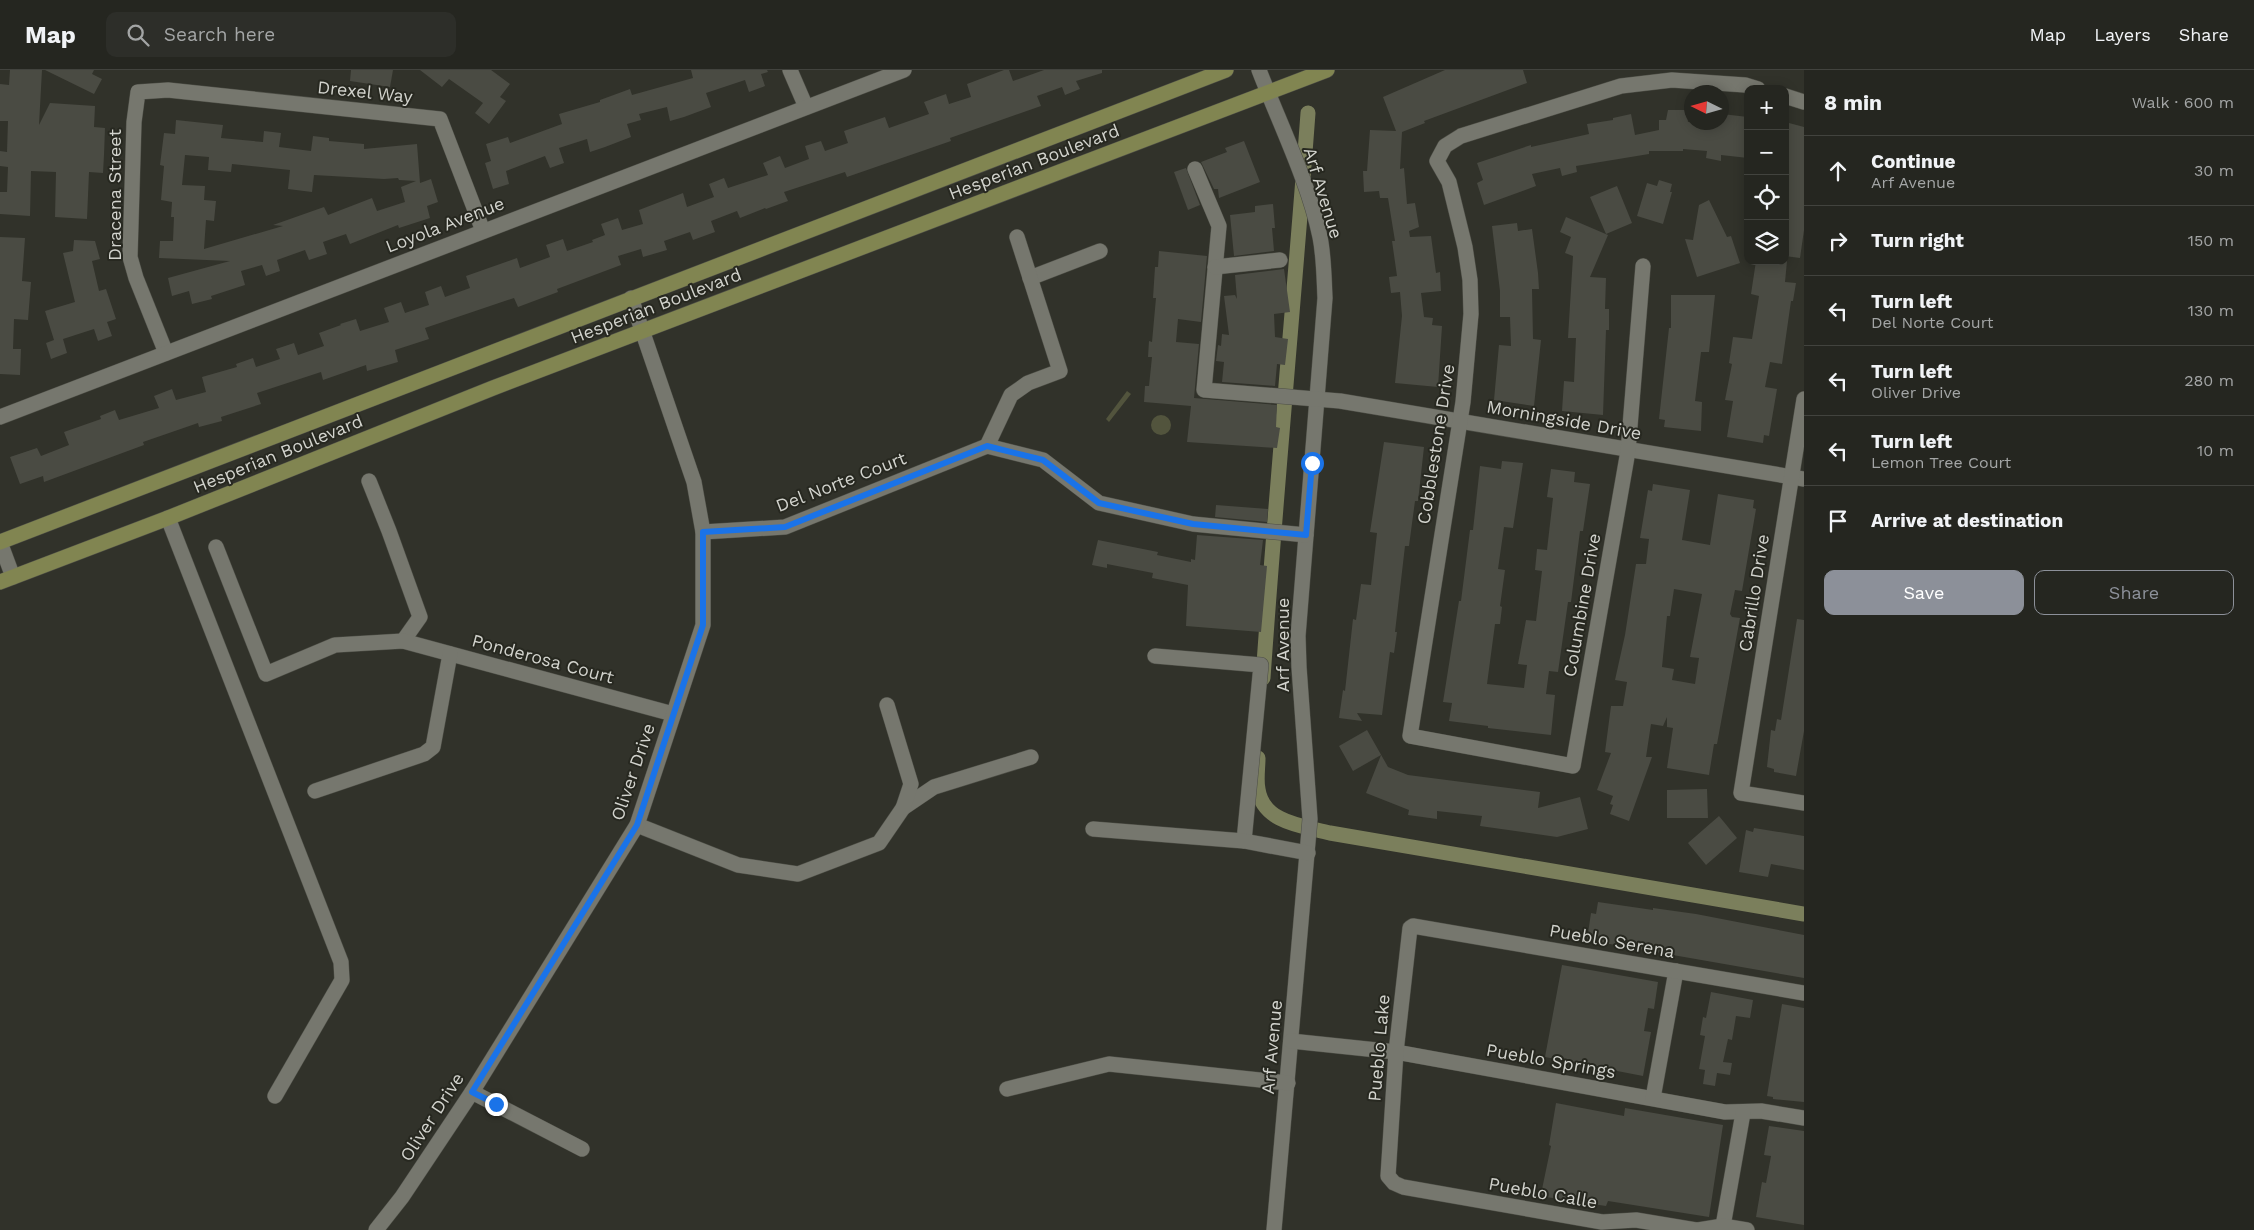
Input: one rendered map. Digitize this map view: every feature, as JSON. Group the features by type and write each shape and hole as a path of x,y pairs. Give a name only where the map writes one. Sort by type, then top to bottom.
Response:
{"main road":[{"name":"Hesperian Boulevard","path":"0,542 1226,70"},
{"name":"Hesperian Boulevard","path":"7,579 168,518 493,388 1327,70"}],"street":[{"path":"790,70 806,108"},
{"name":"Loyola Avenue","path":"0,417 904,70"},
{"name":"Arf Avenue","path":"1259,70 1311,205 1320,236 1325,298 1298,644 1310,819 1274,1230"},
{"name":"Cobblestone Drive","path":"1573,766 1410,736 1469,346 1470,280 1449,182 1437,161 1445,146 1460,136 1621,86 1672,80 1745,85"},
{"name":"Drexel Way","path":"138,92 168,90 440,119 483,231"},
{"name":"Dracena Street","path":"138,92 134,122 130,258 166,353"},
{"path":"1789,97 1804,102"},
{"path":"1195,169 1219,226 1215,267 1280,260"},
{"path":"1017,237 1060,371 1024,386 1011,395 987,446 1043,460 1099,503 1193,524 1306,535"},
{"path":"1030,278 1100,252"},
{"name":"Columbine Drive","path":"1573,766 1628,451 1643,266"},
{"name":"Morningside Drive","path":"1215,267 1204,390 1317,398 1459,420 1628,451 1798,478"},
{"name":"Oliver Drive","path":"376,1230 402,1197 472,1092 637,825 703,625 703,532 694,482 631,298"},
{"name":"Cabrillo Drive","path":"1804,399 1798,478 1741,793 1804,803"},
{"name":"Del Norte Court","path":"703,532 785,527 987,446"},
{"path":"369,481 389,530 420,617 403,641"},
{"path":"168,518 341,962 342,980 275,1096"},
{"path":"0,542 7,579"},
{"name":"Ponderosa Court","path":"216,547 266,674 336,645 403,641 673,714"},
{"path":"315,791 424,754 432,747 450,654"},
{"path":"1155,656 1260,665 1244,841"},
{"path":"637,825 738,865 798,874 880,843 903,808 911,784 887,705"},
{"path":"903,808 934,787 1032,757"},
{"path":"1093,829 1244,841 1308,853"},
{"name":"Pueblo Serena","path":"1413,926 1804,993"},
{"name":"Pueblo Lake","path":"1388,1176 1396,1052 1409,932 1413,926"},
{"path":"1653,1098 1676,970"},
{"name":"Pueblo Springs","path":"1291,1041 1396,1052 1726,1112 1761,1111 1804,1118"},
{"path":"1007,1089 1109,1064 1288,1083"},
{"path":"472,1092 582,1148"},
{"path":"1723,1226 1742,1113"},
{"name":"Pueblo Calle","path":"1388,1176 1394,1183 1403,1187 1592,1221 1636,1220 1697,1230 1723,1226 1747,1230"}],"green space":[{"path":"1127,391 1131,394 1109,422 1106,419"},
{"path":"1161,415 1168,418 1171,425 1168,432 1161,435 1154,432 1151,425 1154,418"}],"building":[{"path":"10,70 42,70 39,125 50,103 95,106 94,127 105,128 103,173 89,172 87,219 55,217 56,172 31,171 30,216 0,214 0,192 7,192 8,167 0,166 0,151 7,152 8,121 0,121 0,84 9,85"},
{"path":"45,70 94,70 92,74 102,79 94,94"},
{"path":"351,70 393,70 390,87 350,81"},
{"path":"420,70 491,70 510,84 500,97 506,101 489,124 475,113 483,103 449,79 442,87"},
{"path":"691,70 767,70 768,72 761,74 765,86 749,92 745,80 706,93 711,107 684,117 670,121 667,107 639,114 641,120 627,124 631,137 605,147 590,152 587,139 559,148 564,163 550,168 545,156 506,171 509,184 493,189 485,163 491,161 486,144 508,137 510,143 562,124 559,114 600,102 600,100 630,89 632,95 693,78"},
{"path":"1004,70 1009,70 1013,81 1044,70 1102,70 1102,73 1076,81 1080,89 1065,95 1062,87 1037,96 1041,106 950,138 951,141 847,177 845,172 784,192 788,201 740,218 737,211 711,221 715,232 693,240 690,232 664,241 667,250 643,257 641,249 618,256 621,265 557,289 558,292 518,307 514,298 425,328 429,339 395,350 398,362 367,371 366,365 323,380 321,372 257,393 261,404 221,417 222,421 199,427 198,423 143,442 144,445 44,482 43,476 20,484 10,457 37,448 41,456 69,445 64,432 101,419 100,416 115,410 119,420 159,408 154,396 172,389 176,400 206,392 202,377 237,367 236,364 253,358 256,367 280,359 276,349 294,343 298,355 324,346 319,333 340,324 356,319 360,331 389,322 384,308 401,302 405,313 429,305 425,292 441,286 445,297 470,288 466,276 517,258 520,268 550,257 546,245 563,239 567,251 593,242 592,240 605,235 601,224 618,218 622,230 643,224 639,210 683,193 687,207 714,197 709,184 724,178 728,188 768,175 763,163 780,156 785,168 809,159 805,146 821,141 825,151 848,143 844,131 885,117 889,128 929,114 924,102 946,94 949,104 971,97 967,84"},
{"path":"1445,70 1523,70 1527,83 1424,121 1425,123 1402,132 1400,169 1404,168 1407,204 1415,203 1419,227 1409,231 1410,237 1431,236 1436,273 1440,272 1441,291 1421,293 1424,317 1433,318 1432,325 1442,326 1438,387 1395,383 1402,316 1400,292 1391,293 1389,277 1397,276 1392,241 1395,241 1388,198 1380,198 1379,191 1364,192 1363,171 1367,171 1370,130 1396,131 1383,97"},
{"path":"1668,110 1684,110 1684,130 1729,130 1729,115 1744,117 1744,158 1721,155 1721,161 1706,158 1707,151 1683,149 1683,151 1649,151 1649,154 1576,166 1577,172 1562,176 1560,168 1532,174 1536,186 1484,205 1477,183 1483,180 1477,163 1531,145 1531,147 1589,134 1587,124 1613,120 1613,118 1631,114 1635,135 1659,130 1659,120 1666,120"},
{"path":"176,120 223,125 221,138 263,142 264,131 281,133 279,147 311,151 313,136 329,138 329,141 364,144 364,149 417,144 420,183 431,179 438,202 427,206 430,218 399,228 398,225 350,244 346,234 323,242 327,254 309,260 305,250 277,260 280,271 266,276 262,265 241,271 245,285 211,296 212,299 192,304 189,291 172,296 168,278 230,261 159,258 160,241 173,241 174,217 171,217 172,202 161,200 164,166 160,165 164,133 175,134","holes":["185,155 209,157 208,170 231,172 232,164 290,170 288,189 312,192 314,175 398,178 399,180 416,181 401,187 405,202 377,211 372,198 328,215 324,207 273,225 283,226 204,249 206,220 214,221 216,201 204,200 205,186 182,185"]},
{"path":"1789,123 1804,127 1804,230 1800,258 1789,257"},
{"path":"1244,141 1260,182 1219,198 1218,189 1214,189 1201,162 1227,152 1225,148"},
{"path":"1186,168 1200,205 1188,210 1174,172"},
{"path":"1659,180 1672,184 1670,192 1672,192 1663,224 1637,216 1647,183 1657,186"},
{"path":"1617,186 1632,223 1606,234 1590,197"},
{"path":"1709,200 1727,237 1731,236 1740,263 1697,277 1685,239 1693,240 1699,205"},
{"path":"1273,204 1275,228 1272,228 1274,251 1234,256 1230,215 1255,212 1255,206"},
{"path":"1566,217 1608,235 1590,277 1606,278 1605,309 1609,309 1609,330 1606,330 1603,415 1562,411 1564,381 1574,382 1576,338 1568,338 1573,256 1565,253 1571,237 1560,232"},
{"path":"1517,223 1518,231 1532,229 1538,273 1539,289 1532,289 1533,339 1541,340 1534,406 1494,400 1499,345 1511,346 1510,317 1500,317 1500,291 1492,226"},
{"path":"0,237 25,238 22,281 31,282 28,320 14,319 13,349 21,349 20,375 0,374"},
{"path":"74,240 95,241 100,259 92,261 99,291 106,289 116,319 107,322 112,336 98,341 94,329 63,339 67,353 51,359 46,343 54,340 45,311 75,302 63,253 73,251"},
{"path":"1159,251 1207,256 1201,322 1178,319 1176,342 1199,344 1194,398 1277,405 1276,427 1280,428 1277,448 1187,442 1191,406 1144,402 1145,386 1149,386 1152,357 1148,357 1149,341 1152,342 1156,298 1153,298 1155,267 1158,267"},
{"path":"1755,265 1787,265 1785,282 1796,283 1793,301 1791,301 1782,364 1770,362 1765,387 1777,389 1769,436 1764,435 1763,443 1727,437 1733,401 1725,400 1732,364 1729,363 1733,337 1752,339 1759,296 1751,294"},
{"path":"1284,269 1290,312 1274,314 1275,337 1288,339 1285,365 1277,364 1275,386 1222,382 1224,362 1216,361 1218,345 1221,346 1222,334 1229,335 1224,296 1235,295 1237,299 1235,275"},
{"path":"1671,295 1715,295 1709,352 1701,352 1695,401 1702,402 1701,431 1664,427 1665,420 1659,419 1669,328 1671,328"},
{"path":"1384,442 1424,447 1418,501 1415,501 1409,546 1405,546 1395,632 1397,632 1394,653 1390,652 1382,715 1357,713 1362,721 1339,718 1343,690 1345,691 1353,619 1356,620 1361,584 1371,585 1377,533 1370,532"},
{"path":"1502,461 1523,463 1513,528 1504,527 1498,569 1505,570 1500,606 1502,607 1500,624 1495,624 1487,684 1524,688 1527,665 1518,664 1526,620 1536,621 1542,571 1535,570 1537,549 1547,550 1553,498 1547,497 1551,469 1575,472 1574,482 1590,484 1583,531 1580,531 1571,602 1568,602 1558,672 1549,671 1546,694 1555,695 1551,735 1488,728 1488,726 1449,721 1452,703 1443,702 1459,601 1461,601 1470,530 1473,530 1480,466 1501,469"},
{"path":"1653,484 1690,490 1682,540 1710,545 1718,494 1754,500 1753,508 1756,509 1742,591 1735,590 1730,614 1732,617 1740,618 1717,744 1714,744 1709,775 1667,768 1673,728 1667,727 1667,717 1663,726 1651,724 1646,757 1652,757 1629,821 1610,814 1613,805 1610,804 1613,796 1597,790 1611,753 1605,752 1611,706 1623,706 1627,682 1615,680 1625,635 1636,564 1646,564 1649,539 1640,538 1648,490 1652,491","holes":["1674,589 1702,594 1690,657 1699,658 1695,684 1672,680 1674,669 1662,667 1667,616 1670,616"]},
{"path":"1216,505 1268,509 1267,522 1215,517"},
{"path":"1197,535 1263,540 1260,565 1267,566 1261,632 1186,626 1188,585 1152,578 1153,573 1107,564 1107,568 1092,565 1098,540 1158,552 1157,555 1191,562 1191,559 1195,560"},
{"path":"1797,619 1804,620 1804,731 1796,776 1774,772 1774,769 1767,767 1771,730 1775,731 1777,719 1781,720"},
{"path":"1367,730 1388,767 1408,775 1540,792 1538,808 1580,797 1588,829 1557,837 1480,826 1482,816 1437,811 1437,819 1408,815 1409,810 1366,793 1381,755 1353,771 1339,746"},
{"path":"1707,789 1708,818 1667,818 1667,790"},
{"path":"1719,816 1737,838 1706,865 1688,843"},
{"path":"1754,828 1804,836 1804,870 1771,864 1768,877 1739,872 1746,830 1753,832"},
{"path":"1598,902 1696,914 1804,935 1804,978 1587,940 1591,913 1596,914"},
{"path":"1562,965 1658,982 1654,1009 1648,1008 1644,1031 1651,1032 1643,1076 1545,1057"},
{"path":"1711,992 1753,1000 1750,1018 1736,1016 1732,1040 1728,1039 1723,1062 1732,1063 1730,1075 1717,1073 1715,1086 1703,1084 1705,1070 1699,1069 1705,1036 1700,1035 1703,1017 1706,1018"},
{"path":"1782,1004 1804,1008 1804,1102 1773,1099 1773,1097 1767,1096"},
{"path":"1556,1103 1624,1116 1625,1108 1723,1125 1709,1217 1608,1201 1606,1206 1546,1197 1541,1194 1551,1146 1549,1145"},
{"path":"1769,1126 1804,1131 1804,1225 1756,1217 1762,1182 1766,1183 1771,1156 1764,1155"}],"waterway":[{"path":"1263,678 1308,113"},
{"path":"1258,758 1257,785 1261,800 1276,816 1297,825 1330,833 1804,914"}],"route":[{"path":"496,1104 472,1092 637,825 703,625 703,532 785,527 987,446 1043,460 1099,503 1193,524 1306,535 1312,463"}]}
